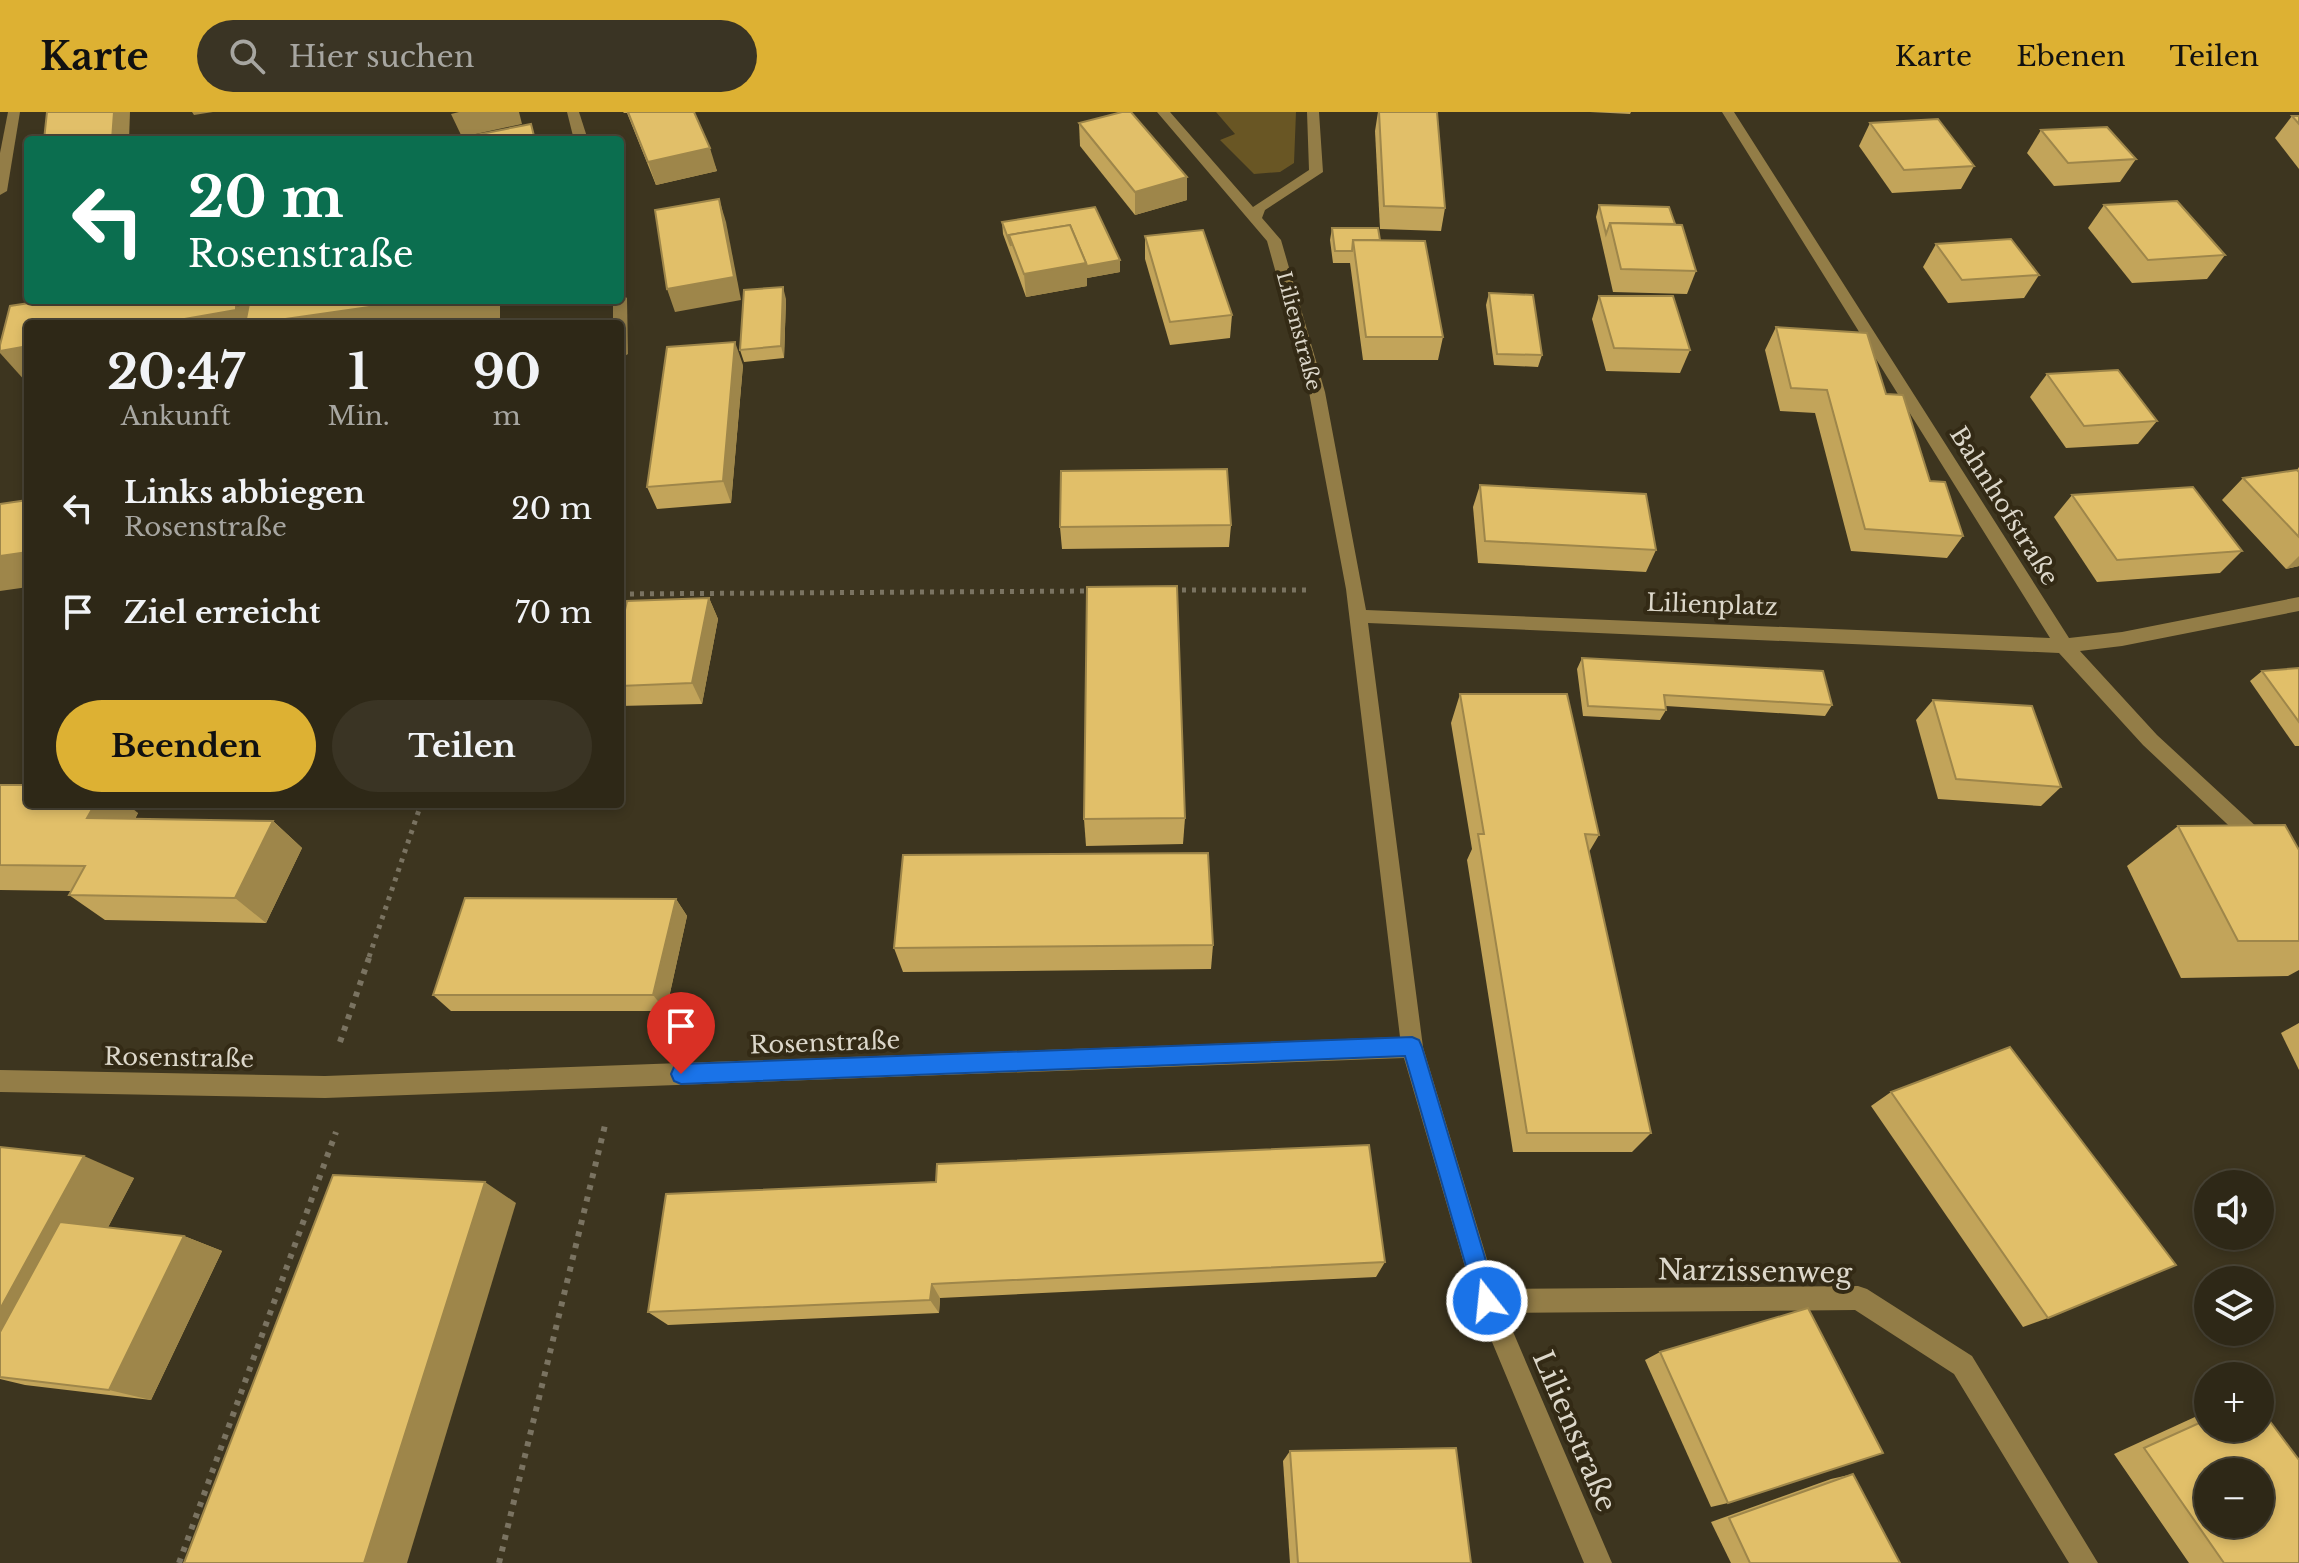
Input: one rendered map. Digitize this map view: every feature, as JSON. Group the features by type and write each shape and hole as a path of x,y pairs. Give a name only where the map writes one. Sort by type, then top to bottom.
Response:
{"street":[{"path":"0,191 14,112"},
{"path":"573,112 580,136"},
{"name":"Lilienstraße","path":"1163,112 1274,240 1317,392 1355,589"},
{"path":"1256,217 1259,208 1316,172 1313,112"},
{"name":"Bahnhofstraße","path":"1728,112 2064,646 2150,740 2299,879"},
{"path":"1355,589 1412,1047"},
{"name":"Lilienplatz","path":"1359,616 2064,646 2122,639 2299,604"},
{"name":"Lilienstraße","path":"1412,1047 1487,1301 1598,1563"},
{"name":"Rosenstraße","path":"0,1081 325,1087 1412,1047"},
{"name":"Narzissenweg","path":"1487,1301 1858,1298 1963,1365 2084,1563"}],"path":[{"path":"1164,590 1355,589"},
{"path":"624,594 1100,591"},
{"path":"325,1087 420,808"},
{"path":"499,1563 617,1076"},
{"path":"179,1563 353,1085"}],"shaded area":[{"path":"1216,112 1296,112 1294,163 1280,172 1254,174 1220,140 1235,134"}],"building":[{"path":"47,112 114,112 112,136 44,136"},
{"path":"628,112 694,112 710,148 648,162"},
{"path":"1131,112 1187,177 1135,192 1079,123"},
{"path":"1379,112 1437,112 1445,208 1384,206"},
{"path":"1938,119 1974,166 1904,170 1870,123"},
{"path":"531,124 534,136 471,136"},
{"path":"2107,127 2136,159 2068,163 2041,130"},
{"path":"719,199 734,277 667,289 655,210"},
{"path":"2177,201 2225,255 2148,260 2104,205"},
{"path":"1599,205 1669,207 1675,224 1610,223 1606,234"},
{"path":"1095,207 1120,260 1087,266 1070,225 1009,235 1011,246 1002,222"},
{"path":"1610,223 1682,225 1696,271 1621,269"},
{"path":"1070,225 1086,263 1024,274 1009,235"},
{"path":"1332,228 1378,228 1380,240 1353,240 1352,251 1335,251"},
{"path":"1203,230 1232,315 1170,322 1145,236"},
{"path":"2011,239 2039,275 1962,280 1936,244"},
{"path":"1353,240 1425,241 1443,337 1366,337"},
{"path":"783,287 781,346 740,350 744,290"},
{"path":"1489,293 1533,295 1542,355 1497,354"},
{"path":"1599,296 1673,296 1690,350 1614,348"},
{"path":"249,304 236,306 236,310 179,320 24,320 24,347 0,351 10,306"},
{"path":"249,304 390,304 279,320 246,320"},
{"path":"1776,327 1867,333 1886,394 1903,395 1930,481 1945,482 1963,536 1865,529 1827,390 1791,388"},
{"path":"735,342 723,481 647,487 667,347"},
{"path":"2118,370 2157,421 2084,426 2047,374"},
{"path":"1227,469 1231,525 1060,527 1061,471"},
{"path":"2299,472 2299,537 2243,478"},
{"path":"1480,485 1646,494 1656,550 1485,541"},
{"path":"2193,487 2242,551 2117,560 2072,495"},
{"path":"24,501 24,553 0,556 0,504"},
{"path":"1177,586 1185,818 1084,819 1087,587"},
{"path":"709,598 692,683 624,686 624,614 627,601"},
{"path":"1582,658 1823,671 1832,705 1664,695 1666,710 1588,706"},
{"path":"2299,668 2299,722 2262,671"},
{"path":"1460,694 1567,694 1599,835 1585,834 1651,1133 1527,1133 1478,834 1484,834"},
{"path":"1933,700 2032,706 2061,787 1956,779"},
{"path":"0,785 24,785 24,808 93,808 87,818 273,821 235,898 69,895 85,866 0,865"},
{"path":"2285,825 2299,850 2299,941 2238,941 2178,826"},
{"path":"1208,853 1213,945 894,948 903,855"},
{"path":"465,898 676,899 653,995 433,995"},
{"path":"2010,1047 2176,1265 2048,1318 1891,1092"},
{"path":"1369,1145 1385,1262 932,1284 930,1300 648,1312 666,1194 936,1182 937,1164"},
{"path":"0,1147 84,1156 0,1309"},
{"path":"333,1175 485,1182 364,1563 184,1563"},
{"path":"60,1222 184,1236 109,1390 0,1377 0,1332"},
{"path":"1808,1308 1883,1453 1728,1503 1660,1352"},
{"path":"2194,1425 2194,1442 2274,1442 2274,1427 2299,1460 2299,1563 2224,1563 2207,1538 2274,1538 2274,1458 2194,1458 2194,1520 2144,1448"},
{"path":"1456,1448 1471,1563 1298,1563 1290,1451"},
{"path":"1853,1474 1900,1563 1750,1563 1729,1518"}],"route":[{"path":"681,1074 1412,1047 1487,1301"}]}
